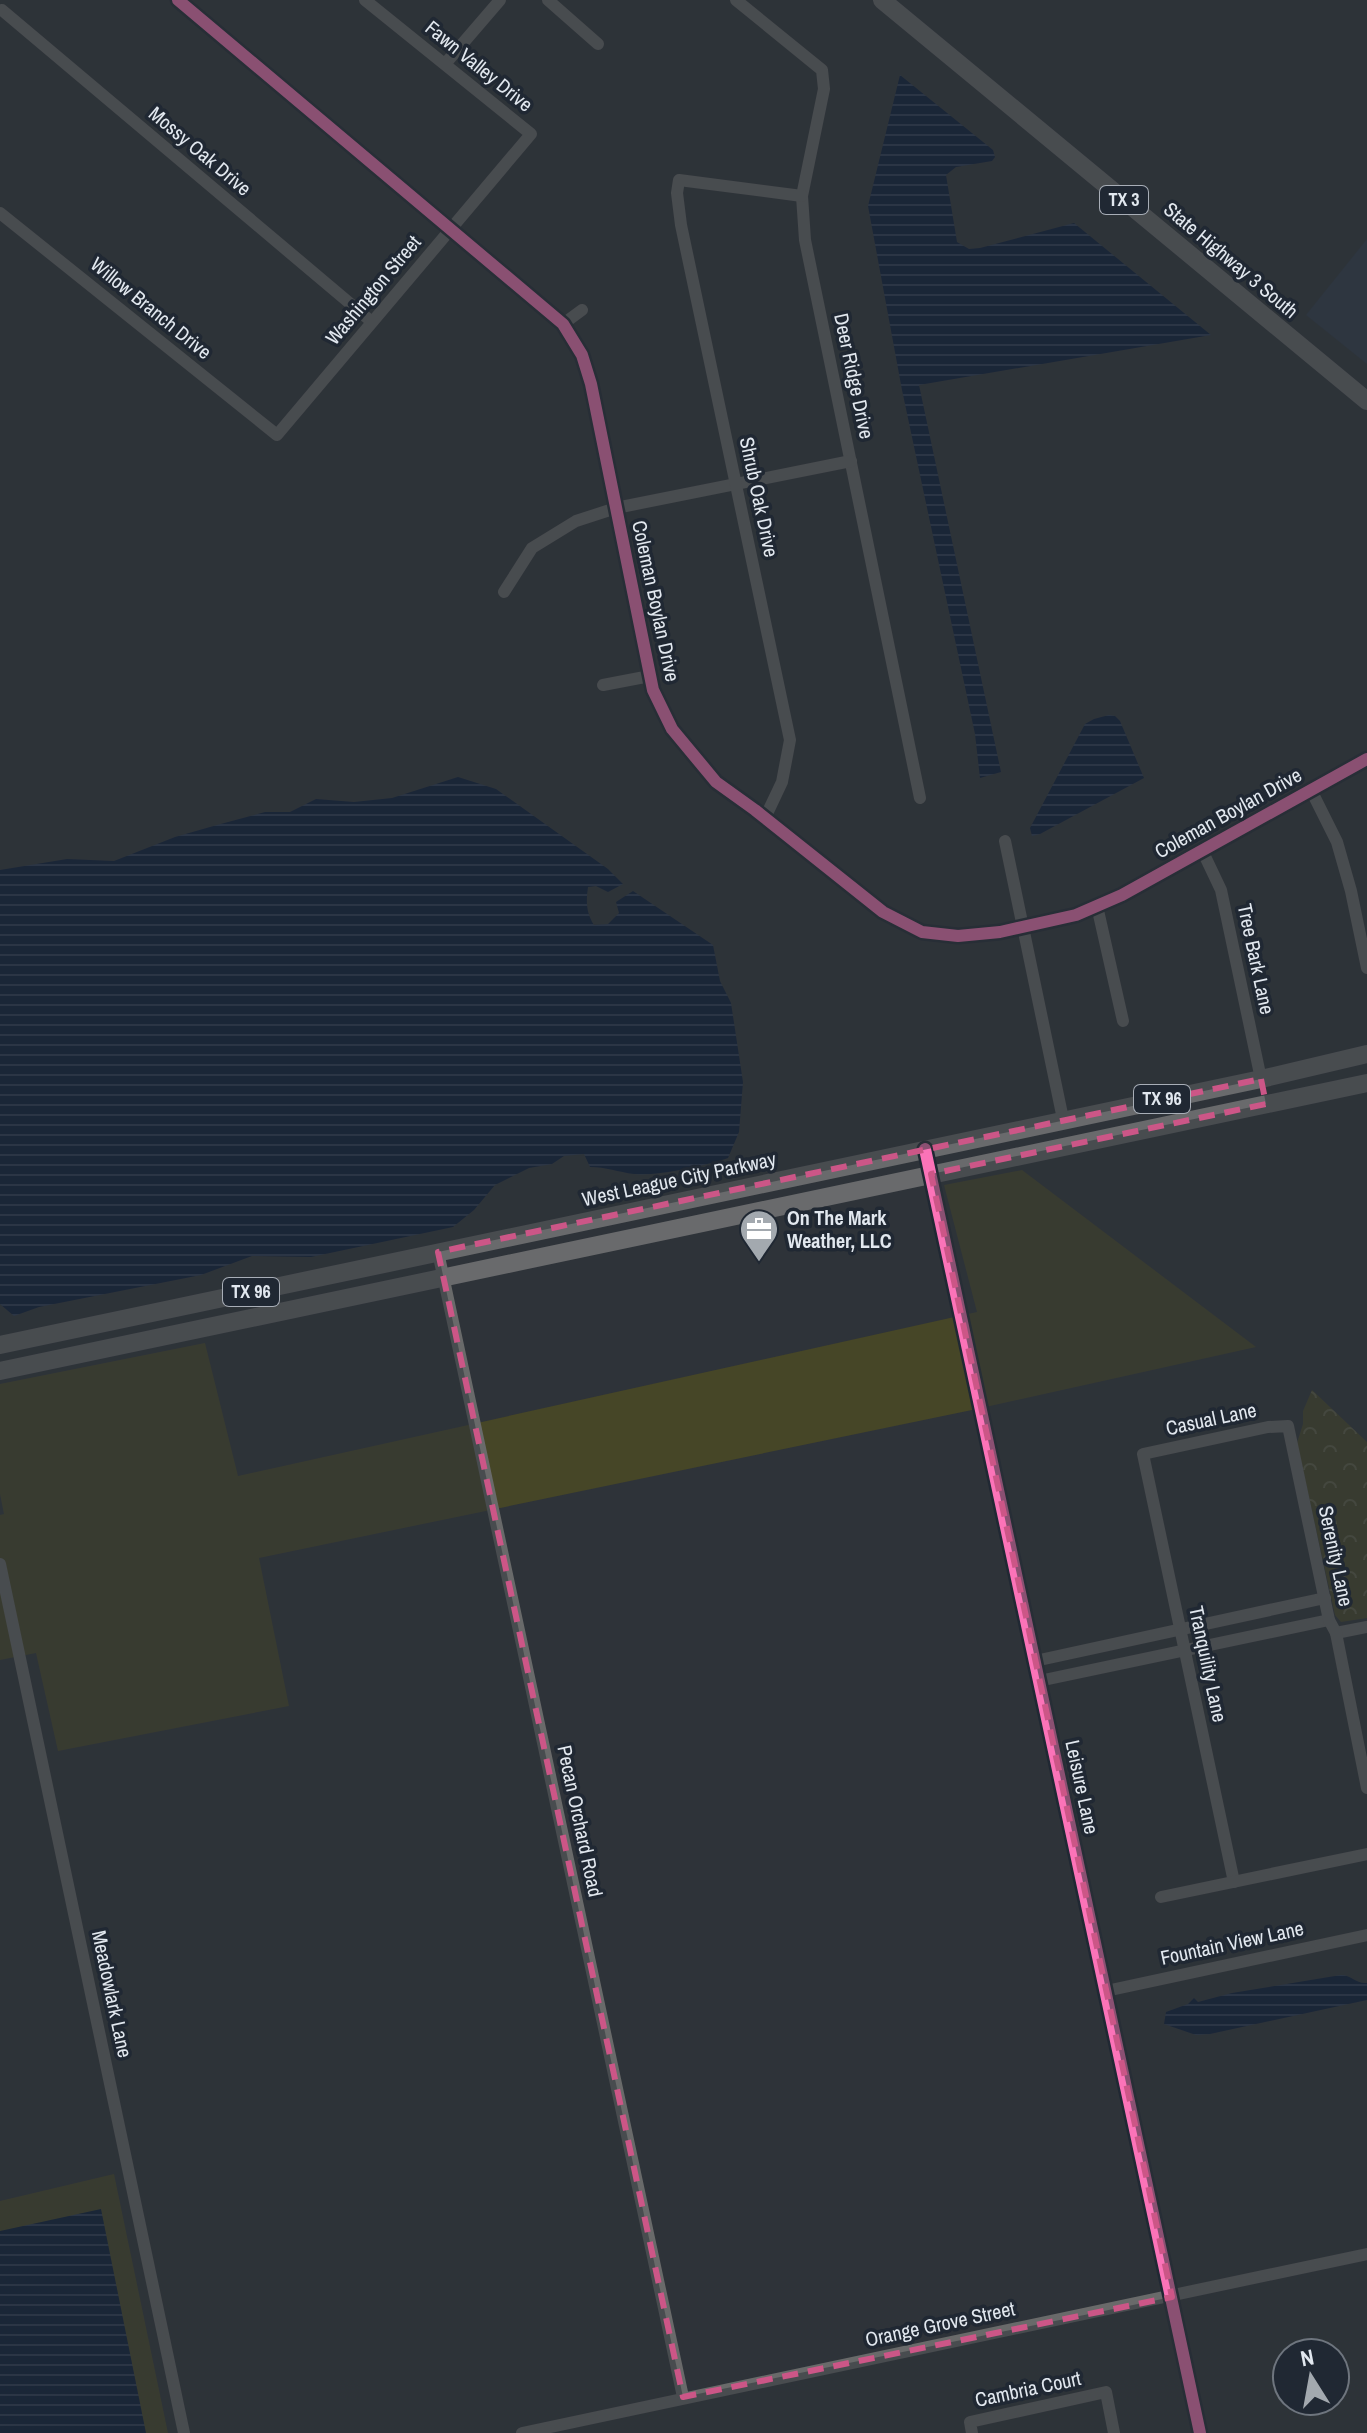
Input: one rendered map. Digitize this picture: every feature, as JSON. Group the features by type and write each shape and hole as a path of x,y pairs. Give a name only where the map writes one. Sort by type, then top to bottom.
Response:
{"main road":[{"name":"State Highway 3 South","path":"882,0 1367,401"},
{"name":"West League City Parkway","path":"0,1345 1367,1054"},
{"path":"1261,1079 1266,1104"},
{"name":"TX 96","path":"0,1371 1367,1083"}],"street":[{"name":"Coleman Boylan Drive","path":"178,0 563,324 582,355 591,384 653,690 672,729 716,782 883,912 922,932 958,936 1024,927 1076,915 1122,895 1367,759"},
{"name":"Fawn Valley Drive","path":"365,0 531,134"},
{"path":"445,64 500,0"},
{"path":"548,0 598,44"},
{"name":"Deer Ridge Drive","path":"736,0 822,70 824,89 802,196 805,240 920,798"},
{"name":"Mossy Oak Drive","path":"4,8 372,322"},
{"name":"Washington Street","path":"277,435 531,134"},
{"name":"Shrub Oak Drive","path":"765,818 782,782 790,740 681,225 677,193 679,180 802,196"},
{"name":"Willow Branch Drive","path":"0,213 277,435"},
{"path":"563,324 582,310"},
{"path":"504,592 532,548 576,521 616,508 851,461"},
{"path":"603,685 650,676"},
{"path":"1311,790 1337,842 1367,968"},
{"path":"1005,841 1063,1119"},
{"name":"Tree Bark Lane","path":"1202,850 1221,890 1261,1079"},
{"path":"1097,906 1123,1021"},
{"name":"Leisure Lane","path":"925,1149 1200,2433"},
{"name":"Pecan Orchard Road","path":"438,1252 683,2397"},
{"name":"Casual Lane","path":"1143,1454 1268,1427 1288,1426"},
{"name":"Serenity Lane","path":"1288,1426 1329,1620 1336,1633 1366,1782"},
{"name":"Tranquility Lane","path":"1143,1454 1234,1882"},
{"name":"Meadowlark Lane","path":"0,1564 184,2433"},
{"path":"1035,1661 1325,1598"},
{"path":"1039,1681 1329,1620"},
{"path":"1336,1633 1367,1627"},
{"path":"1161,1897 1367,1854"},
{"name":"Fountain View Lane","path":"1106,1991 1367,1935"},
{"name":"Orange Grove Street","path":"522,2433 1367,2254"},
{"name":"Cambria Court","path":"972,2433 970,2422 1106,2392 1114,2433"}],"highlighted area":[{"path":"1261,1079 1266,1104 931,1174 1172,2297 683,2397 438,1252"}],"shaded area":[{"path":"1367,239 1367,364 1306,315"}],"green space":[{"path":"1022,1170 1256,1347 972,1410 259,1558 289,1706 58,1751 36,1653 0,1660 0,1515 4,1514 0,1494 0,1384 205,1343 238,1476 977,1312 944,1185"},
{"path":"1312,1390 1367,1442 1367,1618 1341,1622 1335,1615 1297,1443 1303,1411"},
{"path":"114,2174 168,2433 0,2433 0,2201"}],"water":[{"path":"900,75 993,150 995,157 992,161 956,167 946,175 957,242 969,249 980,248 1074,223 1211,335 919,385 1001,772 980,778 975,734 902,390 868,206"},
{"path":"1109,715 1120,721 1144,778 1032,836 1030,828 1085,724"},
{"path":"458,777 496,789 608,869 623,884 608,892 596,886 588,887 587,907 594,925 608,924 619,913 616,902 633,891 713,945 720,981 731,1003 743,1082 739,1132 728,1158 681,1170 643,1174 590,1167 584,1154 564,1156 552,1164 529,1168 495,1185 474,1210 453,1227 311,1257 252,1256 201,1275 39,1307 14,1316 0,1304 0,870 67,859 114,861 175,837 265,812 290,812 316,799 354,802 392,798"},
{"path":"1341,1975 1367,1983 1367,2000 1210,2034 1196,2035 1164,2024 1166,2012 1188,2004 1194,1998 1198,2002 1232,1993"},
{"path":"101,2209 146,2433 0,2433 0,2231"}],"cycle path":[{"path":"178,0 563,324 582,355 591,384 653,690 672,729 716,782 883,912 922,932 958,936 1000,932 1076,915 1122,895 1367,759"},
{"path":"925,1149 1200,2433"}],"place":[{"name":"On The Mark Weather, LLC","path":"759,1263"}]}
